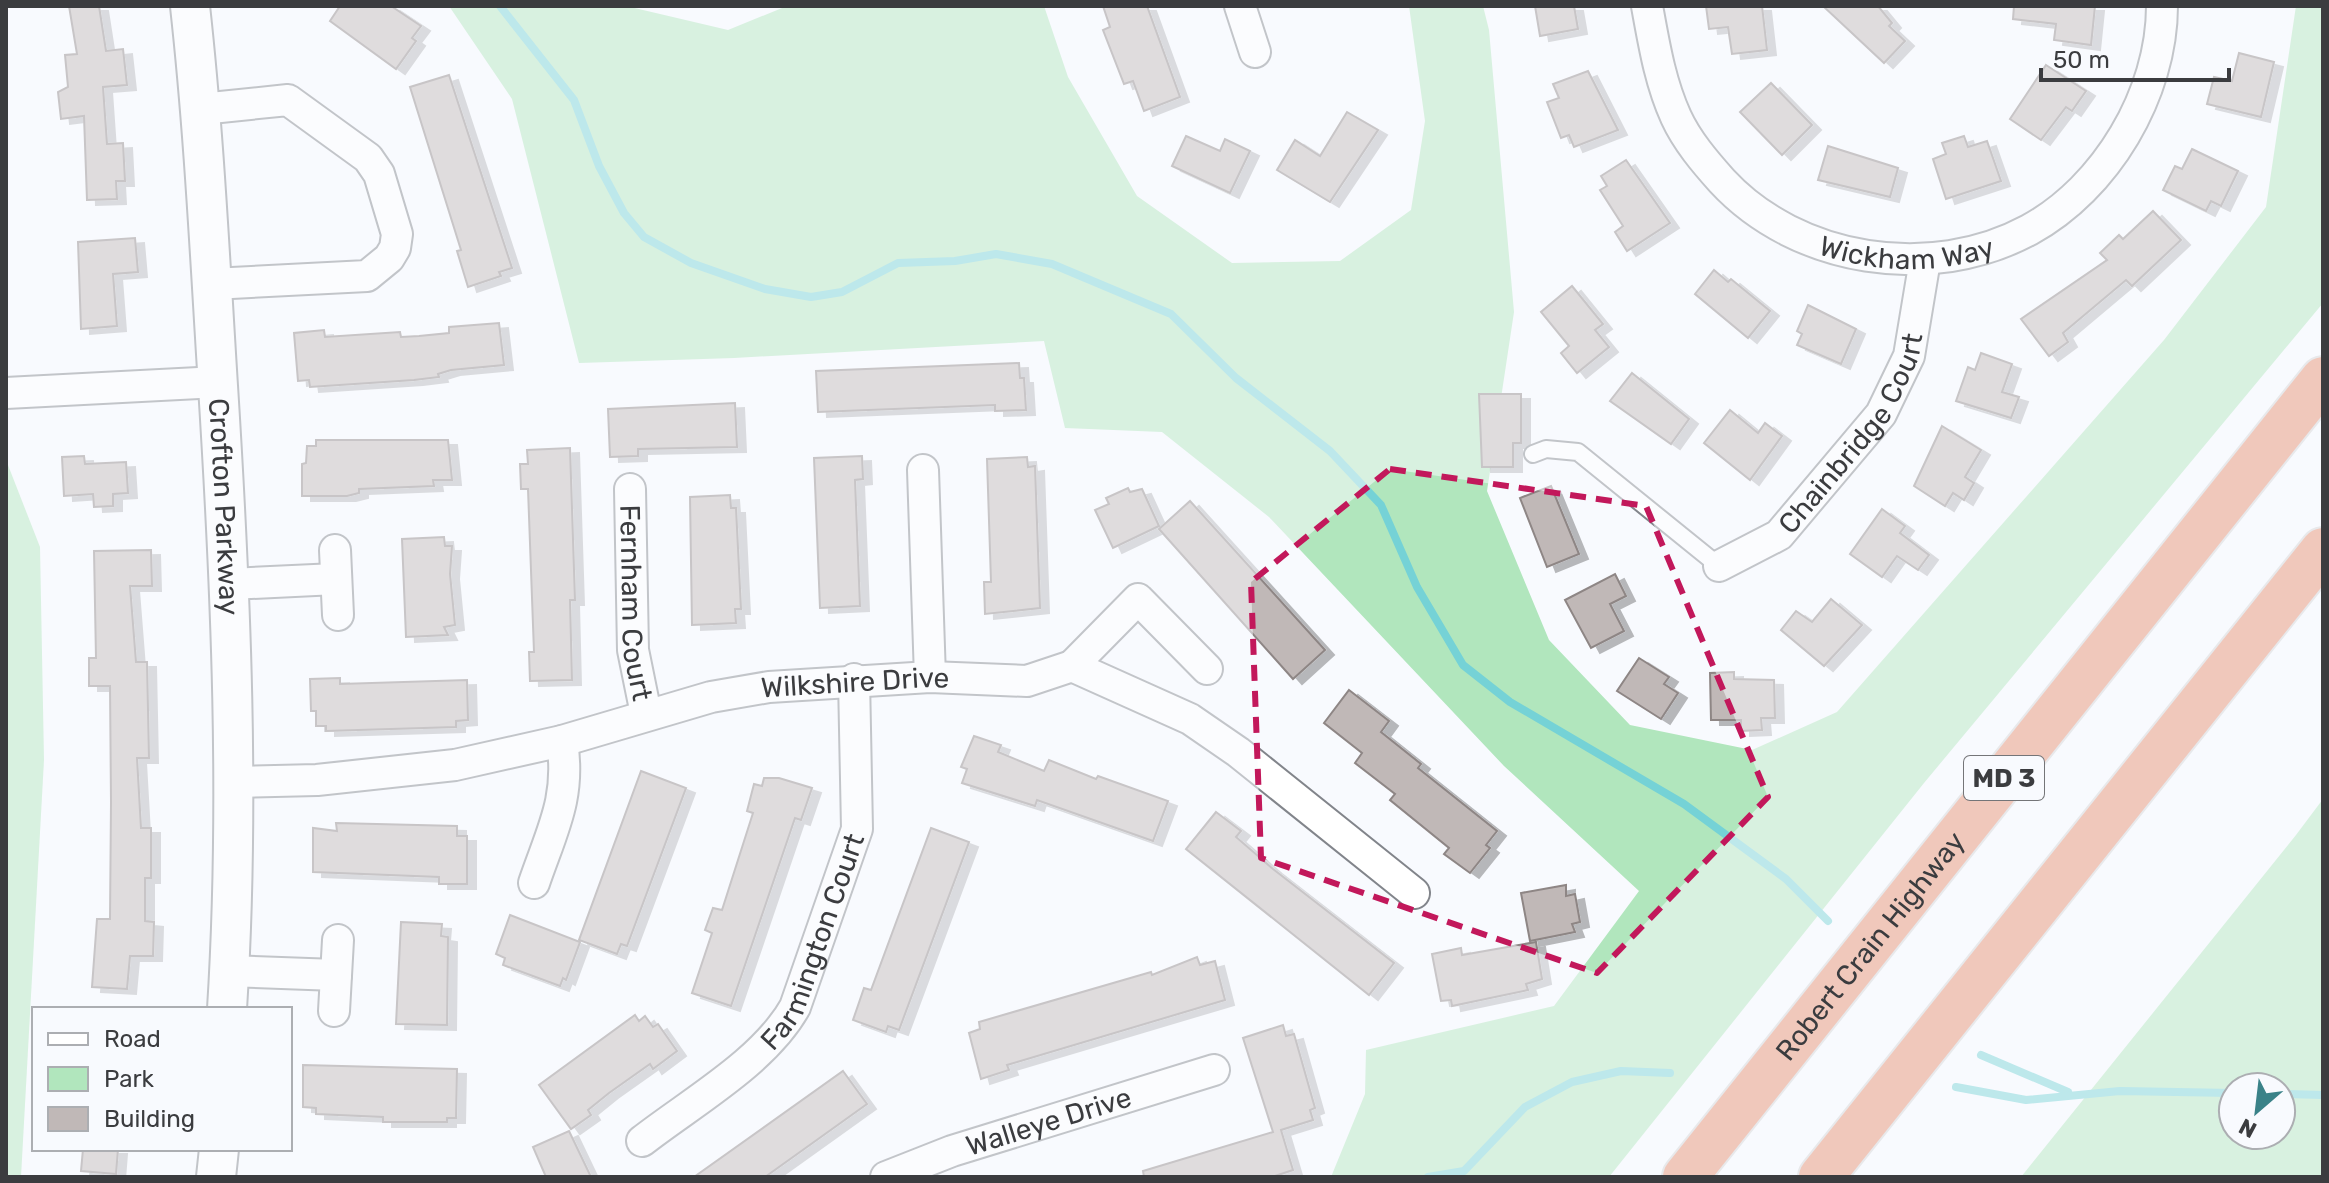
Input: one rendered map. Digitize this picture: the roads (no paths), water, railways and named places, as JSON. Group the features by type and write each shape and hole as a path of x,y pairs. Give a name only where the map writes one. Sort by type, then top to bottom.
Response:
{"highway":[{"name":"Robert Crain Highway","path":"1685,1177 2323,379"},
{"path":"1821,1177 2323,550"}],"street":[{"name":"Crofton Parkway","path":"190,6 201,109 230,584 232,782 227,1007"},
{"path":"1240,6 1255,52"},
{"name":"Wickham Way","path":"1647,6 1657,60 1677,118 1703,160 1740,200 1778,226 1820,244 1870,257 1925,260 1974,249 2028,231 2075,198 2107,160 2135,118 2152,69 2162,6"},
{"path":"201,109 288,100 368,158 379,174 397,234 389,258 367,276 212,284"},
{"name":"Chainbridge Court","path":"1719,566 1779,535 1881,414 1909,356 1925,260"},
{"path":"6,393 218,382"},
{"path":"923,470 930,677"},
{"name":"Fernham Court","path":"630,489 633,650 646,714"},
{"path":"230,584 336,564 338,615"},
{"path":"1207,669 1138,599 1072,666 1190,719 1238,752 1414,893"},
{"name":"Wilkshire Drive","path":"232,782 387,774 455,765 562,741 711,697 854,679 930,677 1027,681 1072,666"},
{"name":"Farmington Court","path":"642,1141 763,1048 781,1030 795,1007 857,829 854,679"},
{"path":"534,883 565,794 567,774 562,741"},
{"path":"334,1011 338,940"},
{"path":"229,971 336,975"},
{"name":"Walleye Drive","path":"886,1177 952,1151 1214,1070"},
{"path":"216,1177 219,1151"}],"lane":[{"path":"1533,454 1546,449 1578,452 1719,566"}],"waterway":[{"path":"500,6 574,100 599,166 624,213 644,237 691,263 765,289 811,297 842,292 898,263 955,261 996,254 1052,264 1171,314 1236,378 1330,451 1381,505 1417,587 1463,665 1510,702 1684,804 1786,879 1828,921"},
{"path":"1981,1055 2068,1092"},
{"path":"1428,1177 1464,1171 1525,1107 1572,1082 1621,1071 1670,1073"},
{"path":"1956,1087 2026,1100 2120,1091 2217,1093"},
{"path":"2297,1094 2323,1095"}]}
